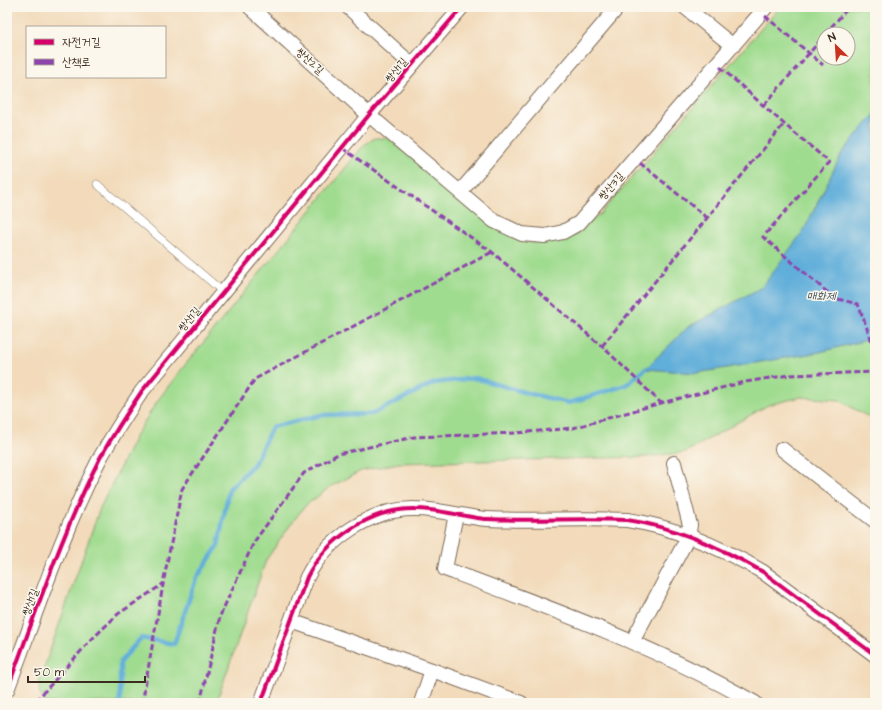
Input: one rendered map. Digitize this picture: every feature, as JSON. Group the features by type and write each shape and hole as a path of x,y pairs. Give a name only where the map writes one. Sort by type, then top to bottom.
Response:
{"street":[{"name":"쌍산2길","path":"250,7 369,115"},
{"name":"쌍산1길","path":"348,7 412,65"},
{"name":"쌍산1길","path":"7,690 68,530 101,458 121,423 142,391 369,115 462,7"},
{"path":"460,192 618,7"},
{"path":"685,7 733,46"},
{"name":"쌍산3길","path":"369,115 494,220 522,234 545,236 563,232 579,223 766,7"},
{"path":"782,449 875,521"},
{"path":"632,642 688,537 690,525 674,463"},
{"path":"261,703 307,577 313,566 339,538 358,525 395,510 414,509 439,511 486,519 627,520 648,523 716,548 746,562 763,572 875,655"},
{"path":"456,514 445,569 510,593 632,642 668,658 755,703"},
{"path":"291,621 521,703"},
{"path":"420,703 432,670"}],"lane":[{"path":"98,184 223,292"}],"green space":[{"path":"780,7 875,7 875,421 839,400 801,397 768,405 686,452 646,457 398,463 361,471 330,487 305,506 266,560 216,703 45,703 39,691 40,679 100,508 136,435 158,400 177,375 364,145 375,138 387,138 516,239 534,243 575,235 601,213"}],"water":[{"name":"매화제","path":"875,114 875,338 820,352 697,373 645,369 688,327 762,287 804,230 842,153"}],"waterway":[{"path":"120,703 120,662 141,638 174,644 196,579 218,546 229,489 254,464 272,427 321,415 372,414 434,383 475,378 569,403 626,385 645,369"}],"marked path":[{"path":"832,26 849,7"},
{"path":"765,16 816,59"},
{"path":"764,105 816,45"},
{"path":"720,67 829,162 763,237 834,298 858,304 875,350"},
{"path":"602,346 784,124"},
{"path":"342,148 492,252 606,350 661,403"},
{"path":"640,163 707,218"},
{"path":"145,703 143,698 166,568 182,489 255,379 492,252"},
{"path":"200,703 220,616 254,542 304,473 338,454 414,437 516,433 573,428 661,403 745,382 789,375 875,372"},
{"path":"36,701 90,641 118,614 163,584"}],"cycle path":[{"path":"7,690 50,573 86,486 100,458 136,399 369,115 462,7"},
{"path":"261,703 307,577 315,563 326,550 352,528 367,520 399,510 415,509 440,511 484,519 627,520 645,523 680,533 715,547 763,572 875,655"}]}
